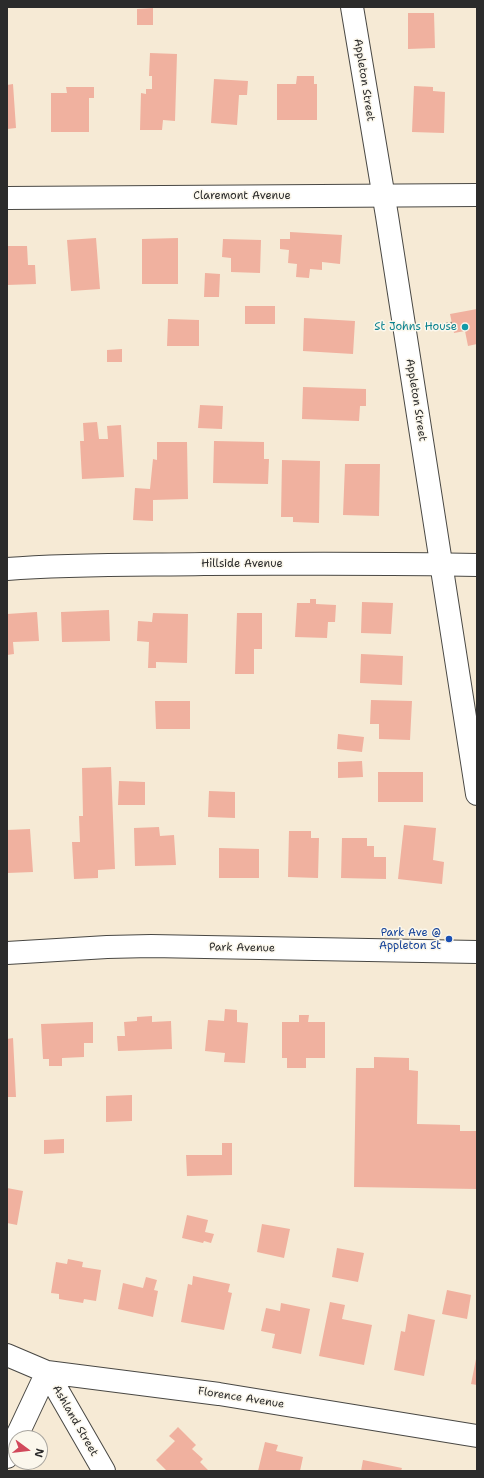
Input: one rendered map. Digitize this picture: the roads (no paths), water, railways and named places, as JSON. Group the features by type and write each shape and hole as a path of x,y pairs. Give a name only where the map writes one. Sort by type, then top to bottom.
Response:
{"street":[{"name":"Appleton Street","path":"352,7 442,564 477,794"},
{"name":"Claremont Avenue","path":"7,198 477,195"},
{"name":"Hillside Avenue","path":"7,569 63,565 338,563 477,565"},
{"name":"Park Avenue","path":"7,953 107,946 477,952"},
{"name":"Florence Avenue","path":"7,1355 47,1372 218,1394 477,1436"},
{"path":"7,1458 47,1372"},
{"name":"Ashland Street","path":"47,1372 104,1471"}],"place":[{"name":"St Johns House","path":"465,327"},
{"name":"Park Ave @ Appleton St","path":"449,939"}]}
